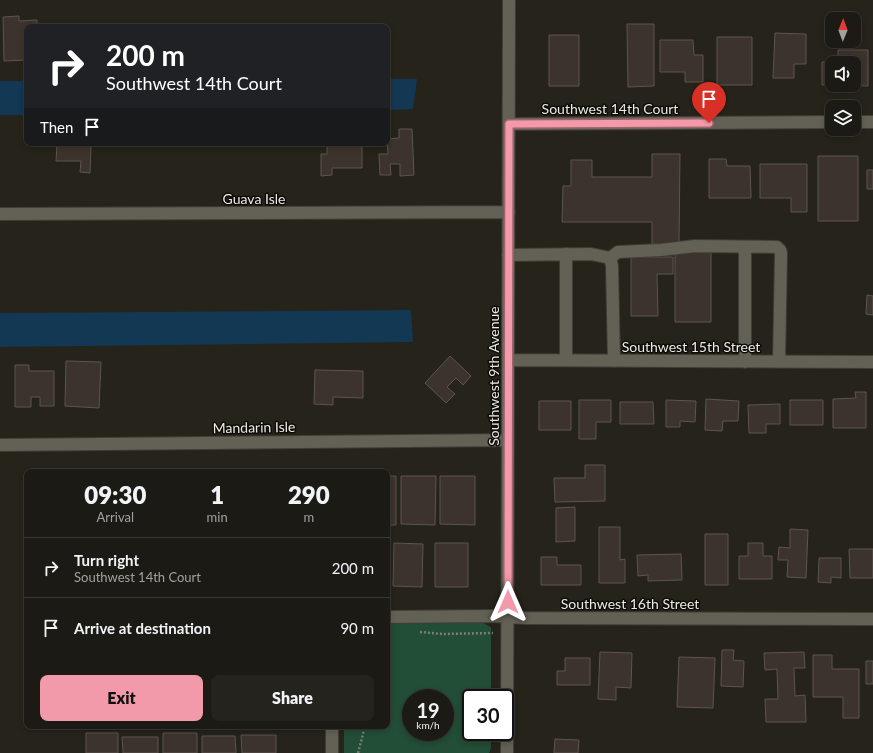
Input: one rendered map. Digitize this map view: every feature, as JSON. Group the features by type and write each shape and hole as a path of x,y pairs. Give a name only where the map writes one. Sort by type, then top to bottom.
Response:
{"street":[{"name":"Southwest 9th Avenue","path":"507,753 509,0"},
{"name":"Southwest 14th Court","path":"509,124 825,122"},
{"path":"861,122 873,122"},
{"name":"Guava Isle","path":"0,214 509,212"},
{"path":"508,255 591,254 610,258 618,252 661,250 695,246 777,247 780,250 779,362"},
{"path":"745,247 745,362"},
{"path":"566,254 566,360"},
{"path":"610,258 612,266 614,361"},
{"name":"Southwest 15th Street","path":"508,360 873,362"},
{"name":"Mandarin Isle","path":"0,445 508,440"},
{"name":"Southwest 16th Street","path":"390,617 873,619"},
{"path":"332,729 332,753"}],"path":[{"path":"419,632 442,634 493,634"},
{"path":"358,753 363,729"}],"green space":[{"path":"390,623 483,623 491,627 491,689 462,689 462,741 491,741 489,753 344,753 344,729 390,729"}],"water":[{"path":"390,79 417,79 413,109 390,110"},
{"path":"0,81 24,81 24,115 0,115"},
{"path":"411,310 413,342 0,347 0,313"}],"building":[{"path":"19,16 19,21 37,20 37,24 24,24 24,60 4,61 3,17"},
{"path":"627,24 654,24 654,86 628,87"},
{"path":"775,33 806,34 806,64 794,64 794,78 773,78"},
{"path":"549,35 579,35 579,86 549,86"},
{"path":"717,37 752,37 752,85 717,85"},
{"path":"660,40 693,40 694,55 703,55 703,82 685,82 685,72 660,72"},
{"path":"838,50 868,50 868,86 861,86 861,56 838,56"},
{"path":"822,62 825,62 825,85 822,85"},
{"path":"399,129 412,129 414,175 400,176 400,164 390,164 391,175 380,175 379,154 388,154 387,146 390,146 390,139 399,138"},
{"path":"57,146 91,146 90,173 80,172 81,161 56,161"},
{"path":"327,146 362,146 362,168 332,168 332,175 321,176 321,154 327,154"},
{"path":"652,154 680,154 679,244 652,244 652,222 562,222 563,186 571,186 571,160 592,160 592,177 652,177"},
{"path":"818,156 858,156 858,221 818,221"},
{"path":"709,159 726,159 727,166 750,166 751,198 709,198"},
{"path":"760,164 807,164 807,212 791,212 791,198 760,198"},
{"path":"867,170 873,170 873,189 867,189"},
{"path":"711,250 711,322 675,322 675,251"},
{"path":"631,257 673,257 673,274 657,274 658,316 631,316"},
{"path":"867,295 873,296 873,315 866,314"},
{"path":"450,356 471,376 463,385 456,378 447,387 455,394 446,403 425,383"},
{"path":"66,361 101,362 99,408 65,406"},
{"path":"15,365 29,365 29,371 54,371 54,406 40,406 40,397 31,397 31,407 15,407"},
{"path":"315,370 363,371 363,398 333,397 333,405 314,404"},
{"path":"855,392 866,392 866,428 833,428 833,399 856,398"},
{"path":"706,399 739,401 738,421 723,421 722,431 705,430"},
{"path":"579,400 611,400 611,422 596,422 596,439 579,439"},
{"path":"666,400 696,401 695,422 680,421 680,427 666,427"},
{"path":"790,400 823,400 823,425 790,425"},
{"path":"539,401 571,401 571,430 539,430"},
{"path":"620,402 653,402 654,424 620,424"},
{"path":"780,404 780,424 766,424 766,433 749,433 748,405"},
{"path":"585,465 605,465 605,501 555,502 554,478 585,478"},
{"path":"390,476 396,476 396,525 390,525"},
{"path":"401,476 436,476 435,525 401,524"},
{"path":"440,476 475,476 475,525 440,524"},
{"path":"575,507 575,541 556,542 556,508"},
{"path":"599,527 620,527 620,560 625,559 625,583 599,583"},
{"path":"790,529 808,530 806,578 787,577 788,560 778,560 779,547 790,548"},
{"path":"705,534 728,534 728,585 705,585"},
{"path":"394,543 423,544 422,587 393,586"},
{"path":"435,543 468,543 468,587 435,587"},
{"path":"748,543 763,543 763,556 772,556 772,579 739,579 739,556 748,556"},
{"path":"849,549 873,549 873,578 850,578"},
{"path":"681,554 682,580 648,581 648,575 638,576 637,555"},
{"path":"541,557 557,557 557,565 581,565 581,585 541,585"},
{"path":"819,558 841,558 841,578 831,577 831,583 818,582"},
{"path":"722,650 734,650 733,660 744,661 743,687 721,686"},
{"path":"600,652 632,653 631,688 616,687 616,700 598,699"},
{"path":"804,652 805,668 794,668 795,696 805,695 806,722 766,722 765,699 778,699 777,669 765,670 764,653"},
{"path":"813,655 832,655 832,669 859,669 859,718 843,718 843,697 813,697"},
{"path":"679,657 715,658 713,708 677,707"},
{"path":"565,658 590,658 590,685 557,685 557,671 565,671"},
{"path":"866,661 873,661 873,684 866,684"},
{"path":"86,733 118,733 118,753 86,753"},
{"path":"163,733 197,733 197,753 163,753"},
{"path":"241,735 276,735 276,753 242,753"},
{"path":"202,736 235,736 236,753 202,753"},
{"path":"122,737 158,737 158,753 123,753"},
{"path":"555,739 579,740 578,753 554,753"}],"route":[{"path":"508,602 509,124 709,123"}]}
